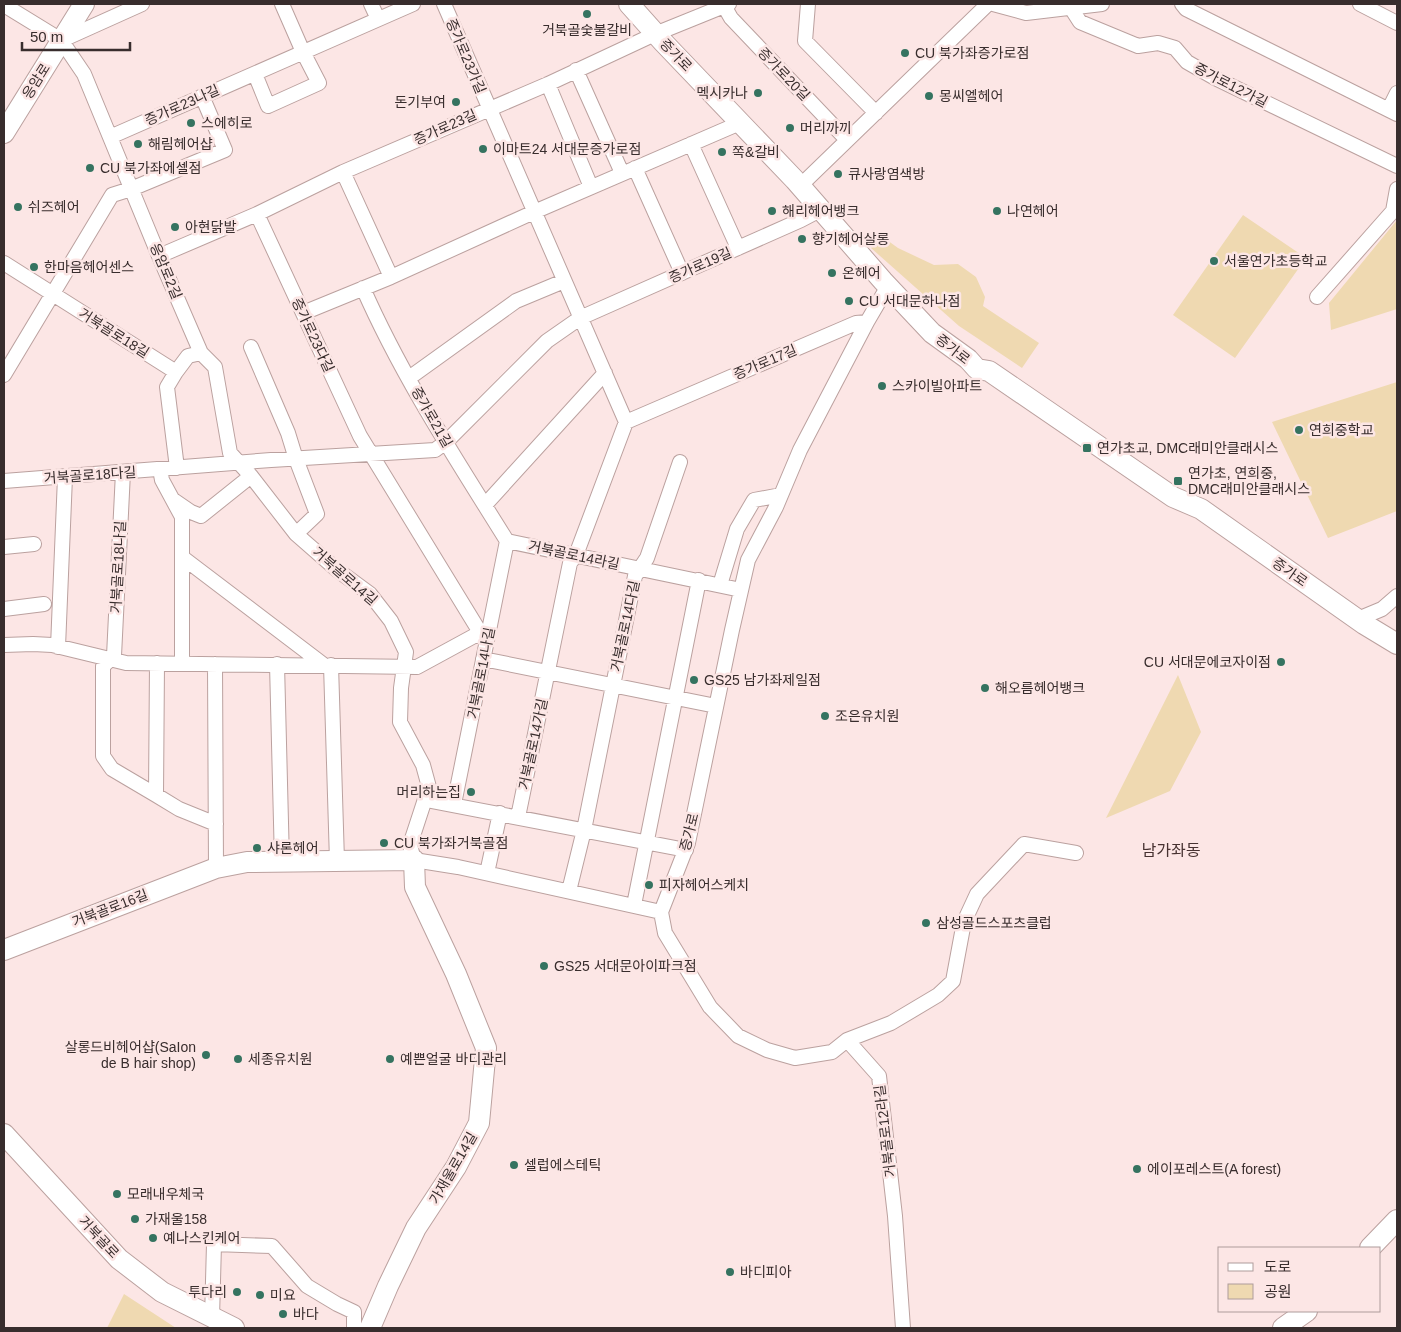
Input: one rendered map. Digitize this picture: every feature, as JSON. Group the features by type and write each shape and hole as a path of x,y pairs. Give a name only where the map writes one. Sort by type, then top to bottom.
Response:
{"main road":[{"name":"응암로","path":"4,133 84,4"},
{"name":"증가로","path":"629,4 655,34 800,186 932,333 968,359 977,369 989,371 1173,497 1201,509 1358,619 1397,644"},
{"name":"거북골로16길","path":"4,950 216,868 247,862 414,860"},
{"name":"가재울로14길","path":"370,1328 416,1228 456,1167 479,1123 486,1048 456,974 415,886 414,860"},
{"name":"거북골로","path":"4,1134 119,1259 162,1292 234,1328"},
{"path":"1371,1247 1397,1220"},
{"path":"1283,1328 1306,1312"}],"street":[{"path":"4,5 61,40 142,4"},
{"path":"255,74 268,106 319,82 303,52 282,4"},
{"path":"371,4 378,19"},
{"name":"증가로23나길","path":"110,137 413,4"},
{"name":"증가로23가길","path":"444,4 488,108"},
{"name":"증가로23길","path":"159,256 257,214 343,172 488,108 548,84 725,4"},
{"name":"증가로20길","path":"725,4 731,18 848,140"},
{"path":"808,4 805,41 876,113"},
{"path":"800,186 988,4"},
{"path":"993,4 1026,13 1102,4"},
{"path":"1182,4 1186,9 1393,112 1397,93"},
{"path":"1360,4 1397,23"},
{"name":"증가로12가길","path":"1071,8 1080,22 1138,46 1158,44 1174,48 1187,62 1215,78 1397,166"},
{"name":"응암로2길","path":"61,40 84,74 201,353"},
{"path":"576,70 682,273"},
{"path":"548,84 591,187"},
{"path":"4,375 112,195 225,150 202,96"},
{"path":"488,108 626,422 576,555 570,563 548,671"},
{"path":"303,313 390,277 534,212 740,123"},
{"path":"691,144 738,248"},
{"path":"343,172 390,277"},
{"path":"1317,297 1395,210 1397,189"},
{"name":"증가로19길","path":"580,318 820,210"},
{"name":"증가로23다길","path":"257,214 360,436 478,629 488,636"},
{"path":"4,263 53,294"},
{"path":"409,378 516,301 564,281"},
{"path":"867,322 888,286"},
{"name":"증가로21길","path":"363,288 380,327 409,378 507,541"},
{"name":"거북골로18길","path":"53,294 176,372"},
{"path":"296,459 435,450 446,442 547,341 580,318"},
{"name":"증가로17길","path":"626,422 856,323 867,322"},
{"name":"증가로","path":"662,912 686,850 748,560 781,495 800,450 867,322"},
{"path":"251,347 288,433 317,514 296,534"},
{"path":"177,468 167,387 188,356 201,353"},
{"name":"거북골로14길","path":"201,353 215,368 230,453 251,476 296,534 336,569 370,594 391,621 406,652 401,688 400,722 423,765 429,787 410,845 414,860"},
{"path":"484,505 605,373"},
{"name":"거북골로18다길","path":"4,482 296,459"},
{"path":"640,568 647,558 680,462"},
{"path":"160,469 162,480 182,517 182,664"},
{"name":"거북골로18나길","path":"123,472 114,656 103,666 102,756 112,769 179,809 216,824"},
{"path":"172,499 191,512 201,516 251,476"},
{"path":"58,647 65,477"},
{"path":"720,585 737,528 754,500 781,495"},
{"name":"거북골로14라길","path":"507,541 741,590"},
{"name":"거북골로14나길","path":"454,804 507,541"},
{"path":"4,547 34,544"},
{"path":"182,557 327,665"},
{"name":"거북골로14다길","path":"612,684 634,576 640,568"},
{"path":"634,905 699,580"},
{"path":"1358,619 1382,609 1397,596"},
{"path":"4,609 44,604"},
{"path":"4,645 33,644 58,647 126,663 417,667 474,636 488,636"},
{"name":"거북골로14다길","path":"483,659 716,706"},
{"path":"156,795 157,663"},
{"path":"215,664 216,868"},
{"path":"277,664 282,862"},
{"path":"327,665 337,861"},
{"name":"거북골로14가길","path":"518,816 548,671"},
{"path":"570,891 584,830 612,684"},
{"path":"426,800 518,816 686,850"},
{"path":"487,873 500,813"},
{"path":"414,860 487,873 662,912 665,933 710,1007 738,1036 767,1050 795,1058 832,1052 848,1040 891,1023 938,995 953,981 964,922 977,894 1024,844 1076,853"},
{"name":"거북골로12라길","path":"848,1040 879,1076 895,1216 904,1328"},
{"path":"212,1318 214,1244 272,1246 307,1286 354,1312 354,1328"}],"green space":[{"path":"1243,215 1306,258 1235,358 1173,315"},
{"path":"1397,220 1397,309 1331,330 1329,303"},
{"path":"880,235 898,248 934,265 958,264 976,277 985,297 983,306 1039,343 1022,368 959,326 871,248"},
{"path":"1397,382 1397,511 1328,538 1272,422"},
{"path":"1178,675 1201,732 1170,791 1106,818"},
{"path":"124,1294 176,1328 107,1328"}],"place":[{"name":"거북골숯불갈비","path":"587,14"},
{"name":"CU 북가좌증가로점","path":"905,53"},
{"name":"멕시카나","path":"758,93"},
{"name":"몽씨엘헤어","path":"929,96"},
{"name":"돈기부여","path":"456,102"},
{"name":"스에히로","path":"191,123"},
{"name":"머리까끼","path":"790,128"},
{"name":"해림헤어샵","path":"138,144"},
{"name":"이마트24 서대문증가로점","path":"483,149"},
{"name":"쪽&갈비","path":"722,152"},
{"name":"CU 북가좌에셀점","path":"90,168"},
{"name":"큐사랑염색방","path":"838,174"},
{"name":"쉬즈헤어","path":"18,207"},
{"name":"해리헤어뱅크","path":"772,211"},
{"name":"나연헤어","path":"997,211"},
{"name":"아현닭발","path":"175,227"},
{"name":"향기헤어살롱","path":"802,239"},
{"name":"서울연가초등학교","path":"1214,261"},
{"name":"한마음헤어센스","path":"34,267"},
{"name":"온헤어","path":"832,273"},
{"name":"CU 서대문하나점","path":"849,301"},
{"name":"스카이빌아파트","path":"882,386"},
{"name":"연희중학교","path":"1299,430"},
{"name":"연가초교, DMC래미안클래시스","path":"1087,448"},
{"name":"연가초, 연희중, DMC래미안클래시스","path":"1178,481"},
{"name":"CU 서대문에코자이점","path":"1281,662"},
{"name":"GS25 남가좌제일점","path":"694,680"},
{"name":"해오름헤어뱅크","path":"985,688"},
{"name":"조은유치원","path":"825,716"},
{"name":"머리하는집","path":"471,792"},
{"name":"CU 북가좌거북골점","path":"384,843"},
{"name":"샤론헤어","path":"257,848"},
{"name":"피자헤어스케치","path":"649,885"},
{"name":"삼성골드스포츠클럽","path":"926,923"},
{"name":"GS25 서대문아이파크점","path":"544,966"},
{"name":"살롱드비헤어샵(SaIon de B hair shop)","path":"206,1055"},
{"name":"세종유치원","path":"238,1059"},
{"name":"예쁜얼굴 바디관리","path":"390,1059"},
{"name":"셀럽에스테틱","path":"514,1165"},
{"name":"에이포레스트(A forest)","path":"1137,1169"},
{"name":"모래내우체국","path":"117,1194"},
{"name":"가재울158","path":"135,1219"},
{"name":"예나스킨케어","path":"153,1238"},
{"name":"바디피아","path":"730,1272"},
{"name":"투다리","path":"237,1292"},
{"name":"미요","path":"260,1295"},
{"name":"바다","path":"283,1314"}],"district":[{"name":"남가좌동","path":"1171,850"}]}
